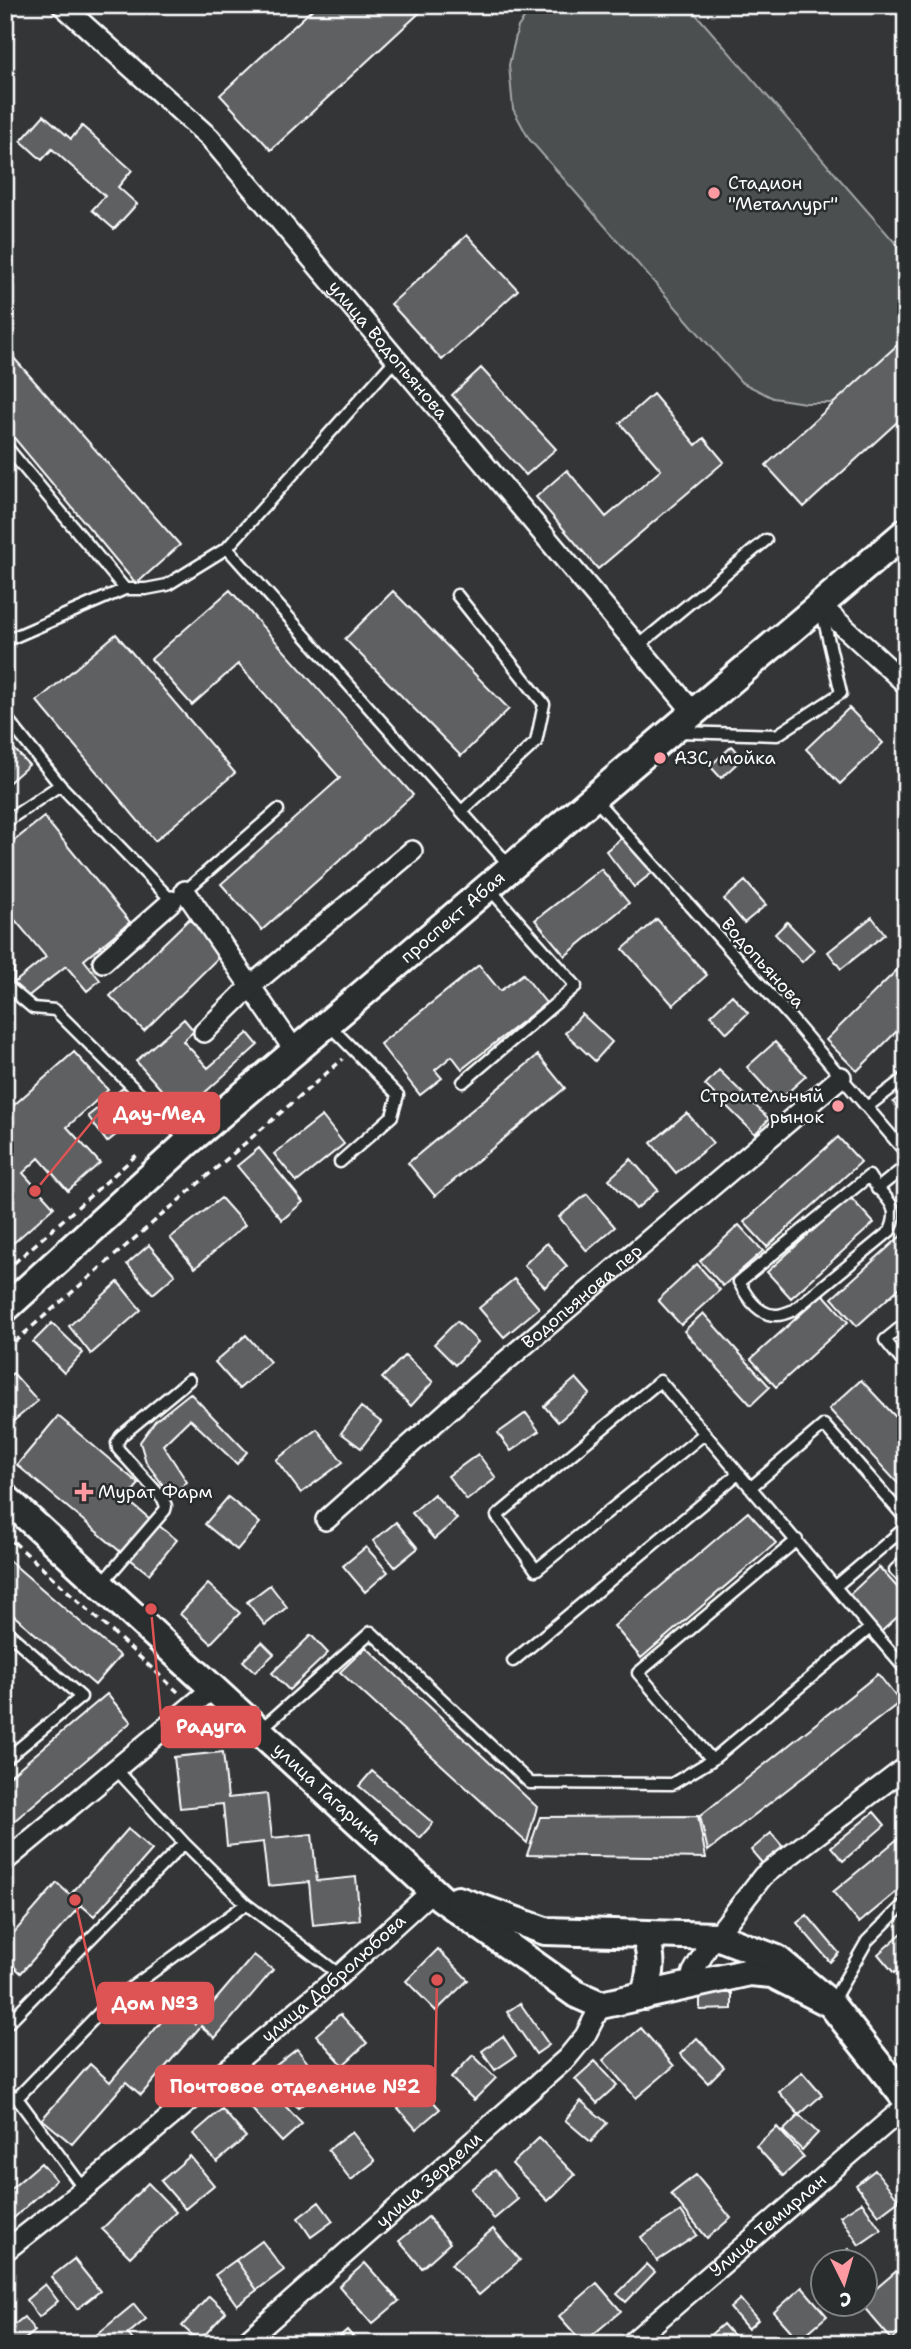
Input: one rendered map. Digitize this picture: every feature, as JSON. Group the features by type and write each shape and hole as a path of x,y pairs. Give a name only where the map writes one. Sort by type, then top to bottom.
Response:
{"main road":[{"name":"проспект Абая","path":"5,1309 188,1142 906,532"},
{"name":"улица Гагарина","path":"5,1497 102,1583 202,1697 257,1731 432,1891 576,1994 601,2005 750,1972 772,1974 831,2004"},
{"name":"улица Гагарина","path":"432,1891 545,1931 717,1936 778,1959 831,2004 906,2099"},
{"path":"532,1963 530,1943 545,1931"},
{"path":"644,1996 652,1963 645,1935"}],"street":[{"name":"улица Водопьянова","path":"62,5 210,138 694,713"},
{"path":"820,605 906,684"},
{"path":"204,1032 252,985 412,851"},
{"path":"103,962 179,896 252,985 295,1051"},
{"name":"Водопьянова пер","path":"326,1520 475,1387 841,1077"},
{"path":"5,1861 202,1697"},
{"path":"690,1984 698,1961 764,1875 906,1767"},
{"name":"улица Добролюбова","path":"5,2251 340,1975 432,1891"},
{"name":"улица Зердели","path":"243,2344 567,2058 585,2036 601,2005"},
{"name":"Улица Темирлан","path":"630,2344 906,2106"}],"lane":[{"path":"5,641 125,589 167,585 228,548 396,359"},
{"path":"5,445 125,589"},
{"path":"638,646 766,540"},
{"path":"228,548 511,867"},
{"path":"457,595 544,704 536,742 461,811"},
{"path":"671,732 777,735 841,693 820,605"},
{"path":"5,716 60,785 179,896 278,810"},
{"path":"5,821 60,785"},
{"name":"Водопьянова","path":"593,797 906,1153"},
{"path":"463,1082 576,986 488,887"},
{"path":"5,961 8,964 7,986 33,1008 55,1010 188,1142"},
{"path":"328,1023 398,1094 392,1116 341,1162"},
{"path":"867,1107 906,1077"},
{"path":"877,1189 906,1166"},
{"path":"869,1176 877,1189 893,1204 896,1218 890,1231 794,1310 777,1315 765,1313 747,1298 739,1282 869,1176"},
{"path":"906,1323 885,1340 906,1366"},
{"path":"102,1583 166,1506 163,1499 118,1449 117,1443 121,1436 189,1380"},
{"path":"704,1434 536,1570 497,1516 660,1381 906,1670"},
{"path":"750,1488 824,1425 906,1519"},
{"path":"513,1661 738,1474"},
{"path":"836,1586 906,1527"},
{"path":"712,1760 638,1673 797,1540"},
{"path":"906,1560 895,1570 906,1581"},
{"path":"257,1731 371,1632 530,1783 672,1784 712,1760 870,1628"},
{"path":"5,1630 80,1697 8,1753"},
{"path":"116,1769 184,1843 246,1904 340,1975"},
{"path":"5,2026 184,1843"},
{"path":"17,2098 106,2006 246,1904"},
{"path":"831,2004 867,1941 905,1906"},
{"path":"5,2092 17,2098 83,2189"}],"path":[{"path":"5,1350 354,1049"},
{"path":"5,1271 140,1152"},
{"path":"5,1534 202,1697"},
{"path":"5,1553 14,1542"}],"shaded area":[{"name":"Стадион \"Металлург\"","path":"534,5 688,5 898,246 906,259 906,355 845,403 805,403 773,398 741,382 529,139 513,109 509,65 518,27"}],"building":[{"path":"317,5 428,5 271,150 220,95"},
{"path":"44,115 71,139 82,126 132,170 118,187 137,204 114,229 92,210 105,196 52,149 42,160 21,141"},
{"path":"467,235 518,290 442,360 391,304"},
{"path":"906,337 906,414 804,507 766,465"},
{"path":"5,348 180,545 136,584 5,427"},
{"path":"481,368 556,449 526,475 452,395"},
{"path":"653,394 696,445 704,438 724,462 598,569 536,497 567,470 606,517 661,470 620,423"},
{"path":"230,590 413,795 262,930 221,884 340,778 238,664 192,705 151,659"},
{"path":"393,591 509,709 461,756 345,639"},
{"path":"116,634 235,773 155,841 37,701"},
{"path":"849,708 883,743 840,784 806,749"},
{"path":"5,739 29,765 5,786"},
{"path":"732,746 743,758 721,778 710,766"},
{"path":"44,817 130,922 84,960 100,980 87,991 66,966 26,998 14,983 46,957 5,908 5,848"},
{"path":"624,836 653,872 634,887 606,851"},
{"path":"601,869 629,903 565,956 535,920"},
{"path":"745,881 766,905 744,923 724,899"},
{"path":"872,917 885,934 841,969 828,952"},
{"path":"189,919 223,953 144,1031 110,996"},
{"path":"657,919 707,975 673,1005 623,949"},
{"path":"787,922 814,950 802,962 775,934"},
{"path":"906,961 906,1022 857,1071 826,1040"},
{"path":"479,965 500,991 523,974 546,1003 462,1069 452,1056 435,1070 442,1078 420,1095 380,1044"},
{"path":"732,995 748,1013 727,1033 711,1015"},
{"path":"582,1014 612,1042 595,1061 565,1033"},
{"path":"184,1019 194,1031 183,1041 208,1068 248,1033 258,1045 182,1113 136,1061"},
{"path":"775,1042 806,1076 778,1101 747,1067"},
{"path":"74,1052 108,1090 67,1127 100,1163 68,1191 39,1158 23,1173 54,1207 9,1247 5,1243 5,1113"},
{"path":"538,1055 565,1088 435,1196 408,1163"},
{"path":"719,1070 769,1119 755,1134 705,1085"},
{"path":"128,1084 147,1110 107,1142 88,1116"},
{"path":"906,1092 906,1118 893,1102"},
{"path":"687,1113 713,1143 676,1173 651,1143"},
{"path":"322,1116 344,1144 297,1182 274,1154"},
{"path":"838,1137 861,1162 767,1247 744,1222"},
{"path":"259,1148 303,1202 282,1220 237,1166"},
{"path":"631,1159 658,1190 636,1209 609,1179"},
{"path":"587,1194 615,1227 587,1251 559,1217"},
{"path":"850,1197 874,1223 791,1298 767,1272"},
{"path":"221,1198 245,1225 195,1268 170,1238"},
{"path":"739,1225 763,1251 723,1286 700,1261"},
{"path":"903,1234 906,1237 906,1282 857,1326 832,1298"},
{"path":"547,1243 567,1266 545,1287 524,1265"},
{"path":"149,1245 175,1275 153,1294 127,1264"},
{"path":"697,1264 720,1290 681,1325 658,1300"},
{"path":"514,1279 539,1308 504,1337 479,1308"},
{"path":"118,1282 141,1310 91,1354 69,1326"},
{"path":"823,1294 848,1322 776,1387 751,1359"},
{"path":"703,1313 770,1387 751,1405 684,1331"},
{"path":"457,1321 478,1342 455,1365 434,1344"},
{"path":"52,1323 83,1353 64,1373 33,1342"},
{"path":"246,1335 270,1362 239,1389 215,1362"},
{"path":"405,1355 433,1382 411,1406 382,1378"},
{"path":"13,1373 38,1401 5,1428 5,1379"},
{"path":"576,1378 590,1394 558,1422 544,1406"},
{"path":"861,1380 906,1428 906,1483 901,1487 829,1409"},
{"path":"190,1393 247,1452 237,1464 190,1419 163,1445 187,1482 171,1496 146,1462 140,1442 155,1421"},
{"path":"361,1407 381,1422 361,1448 341,1433"},
{"path":"526,1413 539,1431 511,1451 498,1433"},
{"path":"58,1416 139,1484 126,1499 150,1519 122,1553 17,1465"},
{"path":"317,1429 343,1462 301,1493 276,1460"},
{"path":"478,1454 496,1478 467,1500 448,1476"},
{"path":"434,1494 457,1519 434,1539 412,1513"},
{"path":"228,1497 260,1523 237,1550 205,1524"},
{"path":"748,1512 776,1543 641,1658 614,1626"},
{"path":"396,1522 418,1548 395,1567 373,1541"},
{"path":"158,1525 177,1540 149,1574 130,1559"},
{"path":"366,1547 388,1572 365,1592 343,1566"},
{"path":"5,1557 120,1656 95,1685 5,1608"},
{"path":"879,1567 906,1597 906,1609 881,1632 848,1596"},
{"path":"208,1584 240,1613 211,1643 180,1614"},
{"path":"270,1585 287,1607 265,1625 247,1602"},
{"path":"311,1635 328,1653 289,1690 272,1673"},
{"path":"262,1642 274,1654 255,1672 243,1661"},
{"path":"366,1647 537,1807 527,1843 340,1672"},
{"path":"878,1674 900,1702 708,1851 700,1816"},
{"path":"107,1694 131,1722 7,1827 5,1780"},
{"path":"223,1752 228,1798 267,1794 272,1838 312,1834 317,1881 356,1877 360,1920 313,1925 309,1882 268,1886 263,1842 227,1846 223,1804 180,1808 174,1757"},
{"path":"372,1771 433,1823 420,1838 359,1786"},
{"path":"874,1812 885,1825 843,1861 831,1847"},
{"path":"698,1816 706,1858 527,1855 540,1817"},
{"path":"128,1829 152,1850 94,1916 81,1905 21,1973 9,1962 5,1966 5,1943 57,1883 70,1895"},
{"path":"906,1832 906,1884 859,1923 833,1892"},
{"path":"771,1833 787,1852 767,1869 751,1850"},
{"path":"807,1915 839,1953 830,1962 797,1923"},
{"path":"904,1931 906,1963 894,1973 878,1954"},
{"path":"438,1949 468,1980 436,2011 406,1981"},
{"path":"254,1955 273,1970 215,2038 201,2026 141,2095 126,2082 72,2144 42,2119 90,2064 110,2082 174,2007 195,2024"},
{"path":"700,1993 732,1993 732,2009 700,2010"},
{"path":"520,2003 549,2045 536,2054 507,2012"},
{"path":"340,2014 367,2043 343,2065 316,2035"},
{"path":"641,2028 674,2066 636,2098 603,2060"},
{"path":"503,2036 516,2056 495,2070 482,2051"},
{"path":"697,2038 724,2067 708,2083 680,2054"},
{"path":"297,2049 326,2086 298,2108 269,2071"},
{"path":"473,2055 496,2078 474,2100 451,2078"},
{"path":"595,2061 617,2085 597,2103 575,2079"},
{"path":"802,2072 822,2095 799,2115 779,2092"},
{"path":"261,2080 302,2124 282,2142 242,2098"},
{"path":"421,2088 440,2109 416,2129 398,2108"},
{"path":"581,2101 607,2123 591,2142 565,2120"},
{"path":"222,2109 246,2137 217,2162 193,2134"},
{"path":"799,2115 818,2133 802,2150 783,2131"},
{"path":"777,2127 804,2157 783,2176 756,2146"},
{"path":"352,2132 375,2161 351,2180 328,2150"},
{"path":"539,2138 575,2175 548,2201 512,2164"},
{"path":"190,2156 214,2185 185,2209 161,2181"},
{"path":"41,2163 56,2180 5,2226 5,2194"},
{"path":"495,2170 518,2199 494,2219 471,2189"},
{"path":"875,2170 899,2200 879,2215 856,2185"},
{"path":"696,2175 731,2218 707,2238 671,2194"},
{"path":"148,2183 176,2212 130,2257 102,2229"},
{"path":"319,2202 333,2221 311,2237 298,2218"},
{"path":"862,2202 881,2230 859,2245 840,2216"},
{"path":"681,2211 697,2235 657,2261 641,2237"},
{"path":"428,2217 450,2243 422,2268 399,2241"},
{"path":"493,2229 520,2260 479,2295 451,2264"},
{"path":"262,2241 284,2270 257,2290 236,2260"},
{"path":"74,2259 100,2291 77,2309 51,2277"},
{"path":"236,2260 257,2290 237,2305 215,2275"},
{"path":"365,2263 399,2301 372,2324 339,2286"},
{"path":"906,2263 906,2328 892,2340 873,2318 880,2318 880,2285"},
{"path":"647,2264 655,2272 626,2302 617,2294"},
{"path":"597,2283 621,2311 583,2343 559,2316"},
{"path":"45,2284 58,2301 39,2317 26,2300"},
{"path":"802,2287 810,2296 810,2318 825,2318 799,2340 774,2312"},
{"path":"209,2296 226,2312 199,2341 182,2326"},
{"path":"740,2299 758,2320 748,2329 730,2308"},
{"path":"134,2304 146,2319 128,2334 136,2344 102,2344 95,2336"},
{"path":"24,2317 35,2331 19,2344 11,2344 5,2337 5,2332"},
{"path":"723,2324 736,2339 730,2344 716,2344 709,2336"},
{"path":"347,2330 359,2344 331,2344"}],"place":[{"name":"Стадион \"Металлург\"","path":"714,193"},
{"name":"АЗС, мойка","path":"660,758"},
{"name":"Строительный рынок","path":"838,1106"},
{"name":"Дау-Мед","path":"35,1191"},
{"name":"Мурат Фарм","path":"84,1492"},
{"name":"Радуга","path":"151,1609"},
{"name":"Дом №3","path":"75,1900"},
{"name":"Почтовое отделение №2","path":"437,1980"}]}
